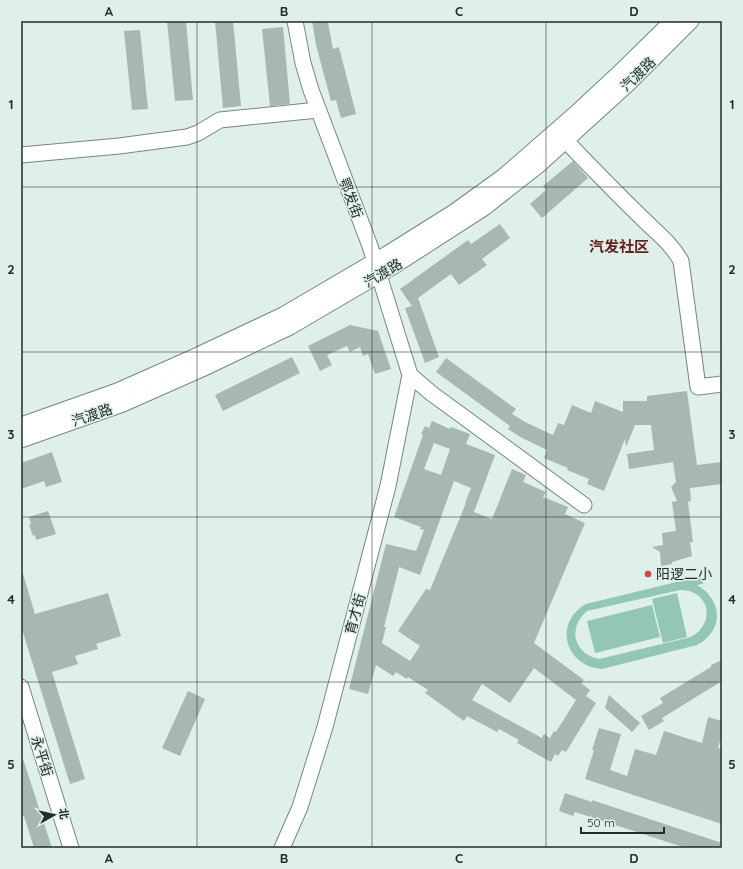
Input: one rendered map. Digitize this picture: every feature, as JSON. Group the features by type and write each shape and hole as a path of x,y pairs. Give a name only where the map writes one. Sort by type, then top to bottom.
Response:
{"street":[{"name":"鄂发街","path":"295,21 303,63 318,110 377,269 410,374"},
{"name":"汽渡路","path":"21,440 122,404 290,327 377,269 504,176 575,114 672,21"},
{"name":"汽渡路","path":"21,425 117,391 196,356 377,269 484,208 512,187 566,141 628,84 691,21"},
{"path":"21,155 119,146 187,137 198,133 220,120 318,110"},
{"path":"566,141 643,219 669,242 676,252 681,261 698,387 722,384"},
{"path":"410,374 431,393 584,505"},
{"name":"育才街","path":"282,848 300,807 325,727 388,486 410,374"},
{"name":"永平街","path":"21,687 71,848"}],"green space":[{"path":"701,576 703,584 697,585 706,591 716,607 716,624 706,639 697,645 602,669 589,666 579,660 572,652 568,642 567,632 569,622 576,612 586,604","holes":["680,590 690,591 698,595 703,601 707,616 699,631 691,637 599,659 584,652 576,640 575,632 577,625 587,611"]},
{"path":"677,593 687,637 663,643 652,599"},
{"path":"652,605 660,637 595,653 587,621"}],"building":[{"path":"167,21 186,21 193,100 175,101"},
{"path":"215,21 233,21 241,106 223,108"},
{"path":"312,21 326,21 326,23 328,23 333,49 339,47 356,114 341,118 336,100 331,101 316,45"},
{"path":"283,27 290,104 270,106 262,29"},
{"path":"140,30 148,109 132,110 124,31"},
{"path":"573,161 588,178 542,218 530,204 546,190 543,186"},
{"path":"500,224 510,238 482,259 487,265 459,285 451,274 418,298 439,357 425,363 405,308 412,306 400,289 468,240 471,244"},
{"path":"350,325 378,331 391,369 375,374 368,354 363,356 360,347 350,352 347,346 327,355 332,365 320,371 308,346"},
{"path":"292,357 300,373 223,411 215,395"},
{"path":"446,358 516,409 512,414 553,435 558,423 564,425 572,405 591,413 595,401 623,412 623,401 647,401 647,396 687,391 697,465 721,462 722,466 722,484 690,488 691,501 688,502 693,542 690,542 692,556 672,562 672,564 661,566 660,552 652,547 663,545 662,533 676,531 672,502 677,501 671,487 676,482 673,462 629,469 627,454 654,450 651,425 635,425 626,447 625,439 604,491 587,484 589,479 544,458 547,450 520,437 508,429 510,426 436,372"},
{"path":"432,421 450,429 451,427 470,434 466,444 495,455 474,512 492,519 512,469 526,475 523,482 546,492 543,497 568,507 565,514 585,523 534,643 584,680 581,683 590,690 586,696 596,703 566,752 562,750 558,756 555,754 551,762 517,743 519,740 499,729 497,732 467,716 464,721 425,693 428,690 408,677 407,679 396,672 393,676 376,665 368,694 349,689 386,544 416,551 424,530 420,529 421,527 394,517 423,435 421,434 425,426 429,428","holes":["434,443 450,449 441,475 424,469","454,481 471,488 430,590 426,589 398,631 420,646 410,661 382,643 386,627 384,627 399,567 420,575","534,668 576,700 556,732 554,731 550,738 544,734 542,738 472,700 482,684 510,703"]},
{"path":"52,452 62,482 46,487 44,481 21,489 21,463"},
{"path":"48,511 56,534 36,540 35,535 33,536 29,525 31,524 29,517"},
{"path":"21,574 23,574 35,614 108,593 121,636 96,644 98,649 75,656 78,664 52,672 85,779 70,784 21,626"},
{"path":"722,660 722,681 662,718 664,721 649,730 641,716 663,703 660,698 711,667 711,665"},
{"path":"188,691 205,699 180,756 162,748"},
{"path":"609,695 640,723 632,732 605,708"},
{"path":"708,717 722,721 722,735 718,748 722,749 722,824 585,779 599,728 621,734 610,770 627,776 635,749 656,755 664,731 702,743"},
{"path":"21,759 23,759 52,848 34,848 24,816 21,816"},
{"path":"565,793 592,802 592,800 722,843 722,848 686,848 575,812 573,816 559,811"}],"place":[{"name":"阳逻二小","path":"648,574"}],"district":[{"name":"汽发社区","path":"619,246"}]}
